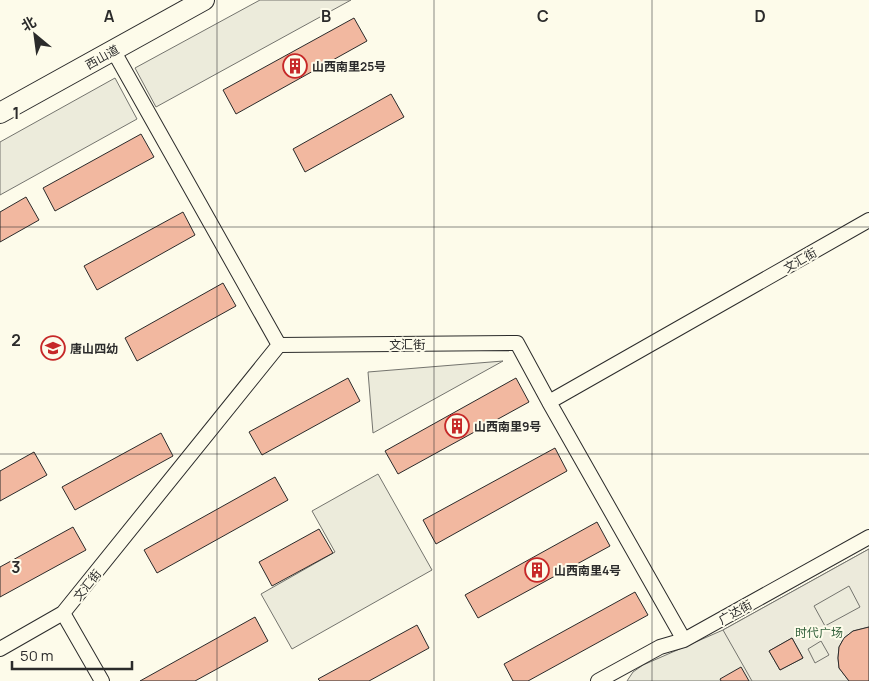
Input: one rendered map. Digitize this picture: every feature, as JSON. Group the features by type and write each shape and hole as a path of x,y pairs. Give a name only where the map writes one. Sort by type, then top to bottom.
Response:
{"street":[{"name":"西山道","path":"0,113 204,0"},
{"path":"113,50 279,345"},
{"name":"文汇街","path":"0,649 63,613 279,345 516,343 549,402 869,220"},
{"path":"549,402 684,640"},
{"name":"广达街","path":"606,679 660,647 684,640 869,537"},
{"path":"63,613 102,681"}],"green space":[{"path":"260,0 351,0 156,107 135,68"},
{"path":"115,78 137,119 0,195 0,142"},
{"path":"503,361 373,433 368,372"},
{"path":"378,474 432,570 292,649 261,594 335,552 312,511"},
{"name":"时代广场","path":"869,549 869,681 627,681 633,672 643,665 723,630"}],"shaded area":[{"path":"869,549 869,627 853,631 844,638 839,647 839,668 849,681 752,681 723,630","holes":["849,586 860,607 825,626 814,606","792,638 803,658 780,670 769,651","821,641 829,655 815,663 808,649"]}],"building":[{"name":"山西南里25号","path":"354,18 367,41 236,114 223,90"},
{"path":"391,94 404,117 305,172 293,149"},
{"path":"141,134 154,157 55,211 43,188"},
{"path":"26,197 39,220 0,242 0,212"},
{"path":"183,212 195,235 97,290 84,266"},
{"path":"223,283 236,306 137,361 125,338"},
{"path":"348,378 360,401 262,455 249,432"},
{"name":"山西南里9号","path":"516,378 529,402 398,474 385,451"},
{"path":"161,433 173,456 75,510 62,487"},
{"path":"555,448 567,471 436,544 423,520"},
{"path":"34,452 47,475 0,501 0,471"},
{"path":"275,477 288,500 157,573 144,550"},
{"name":"山西南里4号","path":"597,522 610,546 478,618 465,595"},
{"path":"73,527 86,550 0,597 0,567"},
{"path":"319,529 333,553 272,586 259,562"},
{"path":"635,592 648,615 528,681 513,681 504,664"},
{"path":"255,617 268,641 195,681 140,681"},
{"path":"417,625 429,648 369,681 320,681 318,679"},
{"path":"869,627 869,681 849,681 839,668 839,647 844,638 853,631"},
{"path":"792,638 803,658 780,670 769,651"},
{"path":"741,667 749,681 721,681 720,679"}],"place":[{"name":"山西南里25号","path":"295,66"},
{"name":"唐山四幼","path":"53,348"},
{"name":"山西南里9号","path":"457,426"},
{"name":"山西南里4号","path":"537,570"}]}
